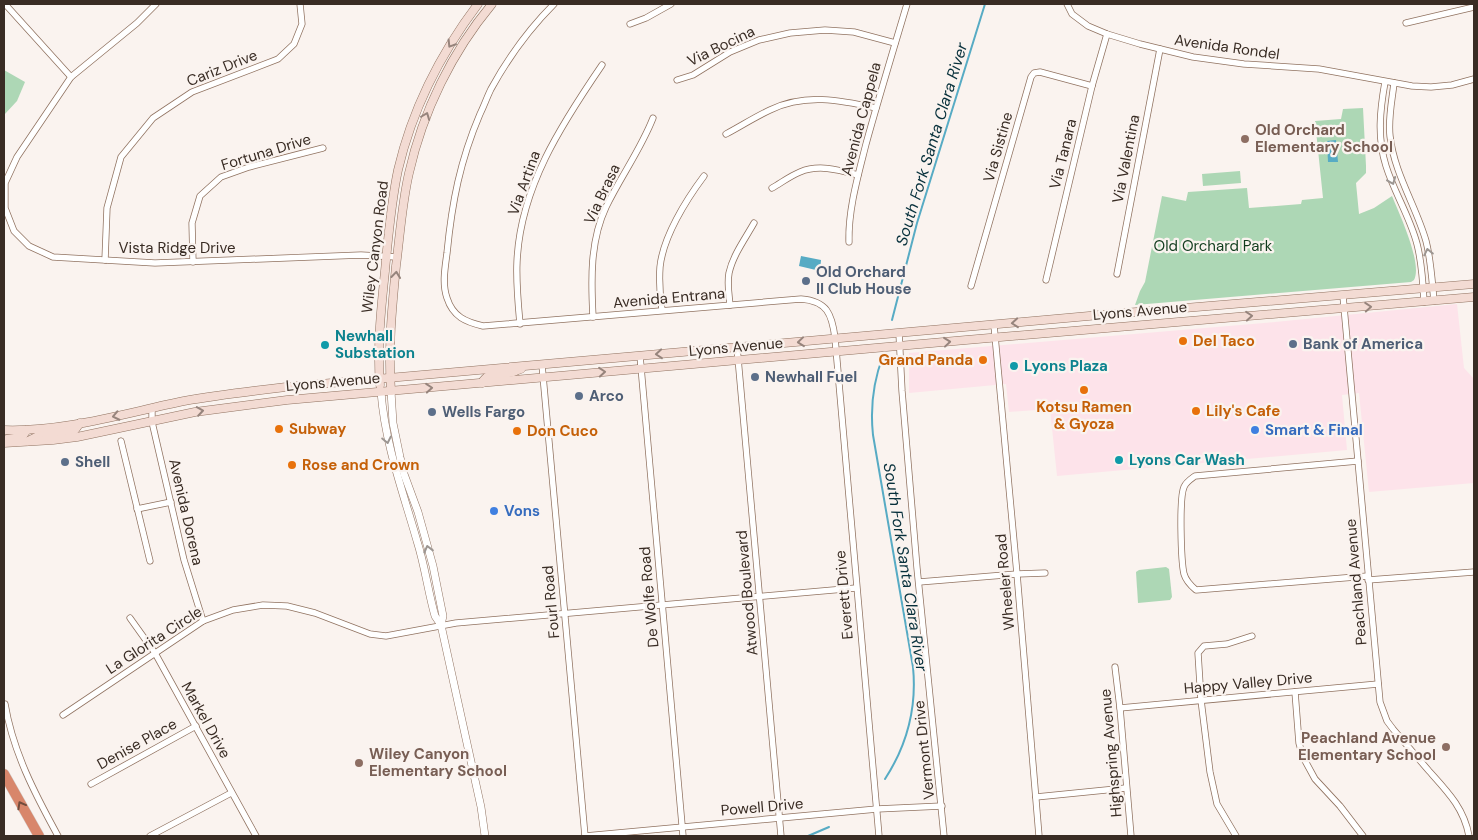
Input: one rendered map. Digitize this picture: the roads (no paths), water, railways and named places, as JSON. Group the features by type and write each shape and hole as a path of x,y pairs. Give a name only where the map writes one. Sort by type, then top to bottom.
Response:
{"highway":[{"path":"4,774 39,836"}],"main road":[{"name":"Wiley Canyon Road","path":"381,392 380,330 393,198 398,170 416,112 428,86 445,52 478,4"},
{"name":"Wiley Canyon Road","path":"391,391 390,333 402,212 409,173 424,122 434,97 468,36 492,4"},
{"name":"Lyons Avenue","path":"4,430 26,430 80,424 186,401 286,387 1474,284"},
{"name":"Lyons Avenue","path":"4,443 77,437 195,412 255,403 836,351 1474,298"},
{"path":"482,383 488,376 510,373 527,366"},
{"path":"26,442 38,436 75,430 80,424"},
{"path":"4,439 22,437 26,430"}],"street":[{"path":"5,4 71,77"},
{"path":"4,183 18,157 71,77 137,23 156,4"},
{"name":"Cariz Drive","path":"105,260 107,208 121,157 153,118 192,92 278,59 294,44 302,24 300,4"},
{"name":"Avenida Entrana","path":"554,4 518,46 491,90 469,141 457,182 449,224 444,283 447,299 454,312 466,322 483,326 801,299 814,301 823,306 831,316 836,351"},
{"path":"630,24 646,18 670,4"},
{"name":"Avenida Cappela","path":"849,242 848,226 858,175 907,4"},
{"name":"Avenida Rondel","path":"1067,5 1080,22 1107,34 1160,50 1229,63 1319,70 1385,82 1431,87 1452,85 1474,79"},
{"path":"1406,23 1474,7"},
{"name":"Via Bocina","path":"676,80 693,75 738,49 759,40 790,32 825,30 854,32 895,43"},
{"name":"Via Tanara","path":"1046,280 1092,86 1107,34"},
{"name":"Via Valentina","path":"1116,274 1160,50"},
{"name":"Via Artina","path":"520,324 517,261 527,205 538,172 555,138 602,65"},
{"name":"Via Sistine","path":"971,286 1031,77 1034,73 1040,72 1092,86"},
{"path":"1385,82 1380,115 1382,148 1386,166 1417,242 1421,259 1424,302"},
{"path":"1394,83 1389,120 1390,137 1394,158 1425,239 1430,258 1434,301"},
{"path":"726,134 772,109 796,102 816,99 839,100 876,108"},
{"name":"Via Brasa","path":"593,317 591,269 596,236 606,208 653,118"},
{"name":"Fortuna Drive","path":"193,262 192,223 200,196 221,177 249,167 323,148"},
{"path":"772,188 800,172 812,168 826,167 858,175"},
{"path":"662,310 660,266 664,248 674,224 704,176"},
{"name":"Vista Ridge Drive","path":"4,183 5,208 14,231 29,246 53,257 155,263 362,255 398,257"},
{"path":"730,305 728,290 729,274 736,254 754,224"},
{"name":"Peachland Avenue","path":"1343,296 1380,702 1387,721 1451,796 1462,814 1469,836"},
{"name":"Wheeler Road","path":"994,325 1039,836"},
{"name":"Vermont Drive","path":"899,333 919,582 944,836"},
{"name":"Atwood Boulevard","path":"737,347 781,836"},
{"name":"Everett Drive","path":"836,351 879,836"},
{"name":"De Wolfe Road","path":"640,356 683,836"},
{"name":"Fourl Road","path":"542,365 585,836"},
{"name":"Wiley Canyon Road","path":"391,391 393,423 400,458 423,529 435,577 443,616 441,625"},
{"name":"Wiley Canyon Road","path":"381,392 389,450 414,532 435,616 441,625 479,798 485,836"},
{"name":"Avenida Dorena","path":"152,408 152,422 184,560 203,621"},
{"path":"121,441 150,561"},
{"path":"1358,461 1195,476 1183,488 1180,531 1184,574 1189,584 1196,590 1474,572"},
{"path":"138,510 171,502"},
{"path":"414,532 423,529"},
{"path":"919,582 1046,573"},
{"path":"426,579 435,577"},
{"name":"La Glorita Circle","path":"63,715 203,621 232,610 263,605 287,606 315,613 370,634 386,636 441,625 856,588"},
{"path":"430,598 439,596"},
{"name":"Markel Drive","path":"130,618 155,652 256,836"},
{"path":"1236,836 1218,804 1210,772 1201,700 1198,653 1204,646 1227,644 1252,636"},
{"name":"Highspring Avenue","path":"1115,667 1131,836"},
{"name":"Happy Valley Drive","path":"1120,708 1378,684"},
{"path":"1295,692 1299,743 1303,757 1315,779 1340,806 1363,836"},
{"path":"5,704 21,763 36,798 58,836"},
{"name":"Denise Place","path":"91,784 196,726"},
{"path":"1036,797 1126,788"},
{"path":"150,836 231,793"},
{"name":"Powell Drive","path":"585,836 877,809 942,806"}],"water":[{"path":"1336,140 1338,162 1328,162 1327,141"},
{"path":"801,256 821,260 820,271 799,266"}],"waterway":[{"name":"South Fork Santa Clara River","path":"892,320 917,223 985,4"},
{"name":"South Fork Santa Clara River","path":"883,356 873,395 873,435 914,682 909,726 899,753 885,779"},
{"name":"South Fork Santa Clara River","path":"808,836 829,827"}],"place":[{"name":"Old Orchard Elementary School","path":"1245,139"},
{"name":"Old Orchard II Club House","path":"806,281"},
{"name":"Del Taco","path":"1183,341"},
{"name":"Bank of America","path":"1293,344"},
{"name":"Newhall Substation","path":"325,345"},
{"name":"Grand Panda","path":"983,360"},
{"name":"Lyons Plaza","path":"1014,366"},
{"name":"Newhall Fuel","path":"755,377"},
{"name":"Kotsu Ramen & Gyoza","path":"1084,390"},
{"name":"Arco","path":"579,396"},
{"name":"Lily's Cafe","path":"1196,411"},
{"name":"Wells Fargo","path":"432,412"},
{"name":"Subway","path":"279,429"},
{"name":"Smart & Final","path":"1255,430"},
{"name":"Don Cuco","path":"517,431"},
{"name":"Lyons Car Wash","path":"1119,460"},
{"name":"Shell","path":"65,462"},
{"name":"Rose and Crown","path":"292,465"},
{"name":"Vons","path":"494,511"},
{"name":"Peachland Avenue Elementary School","path":"1446,747"},
{"name":"Wiley Canyon Elementary School","path":"359,763"}],"park label":[{"name":"Old Orchard Park","path":"1213,246"}]}
